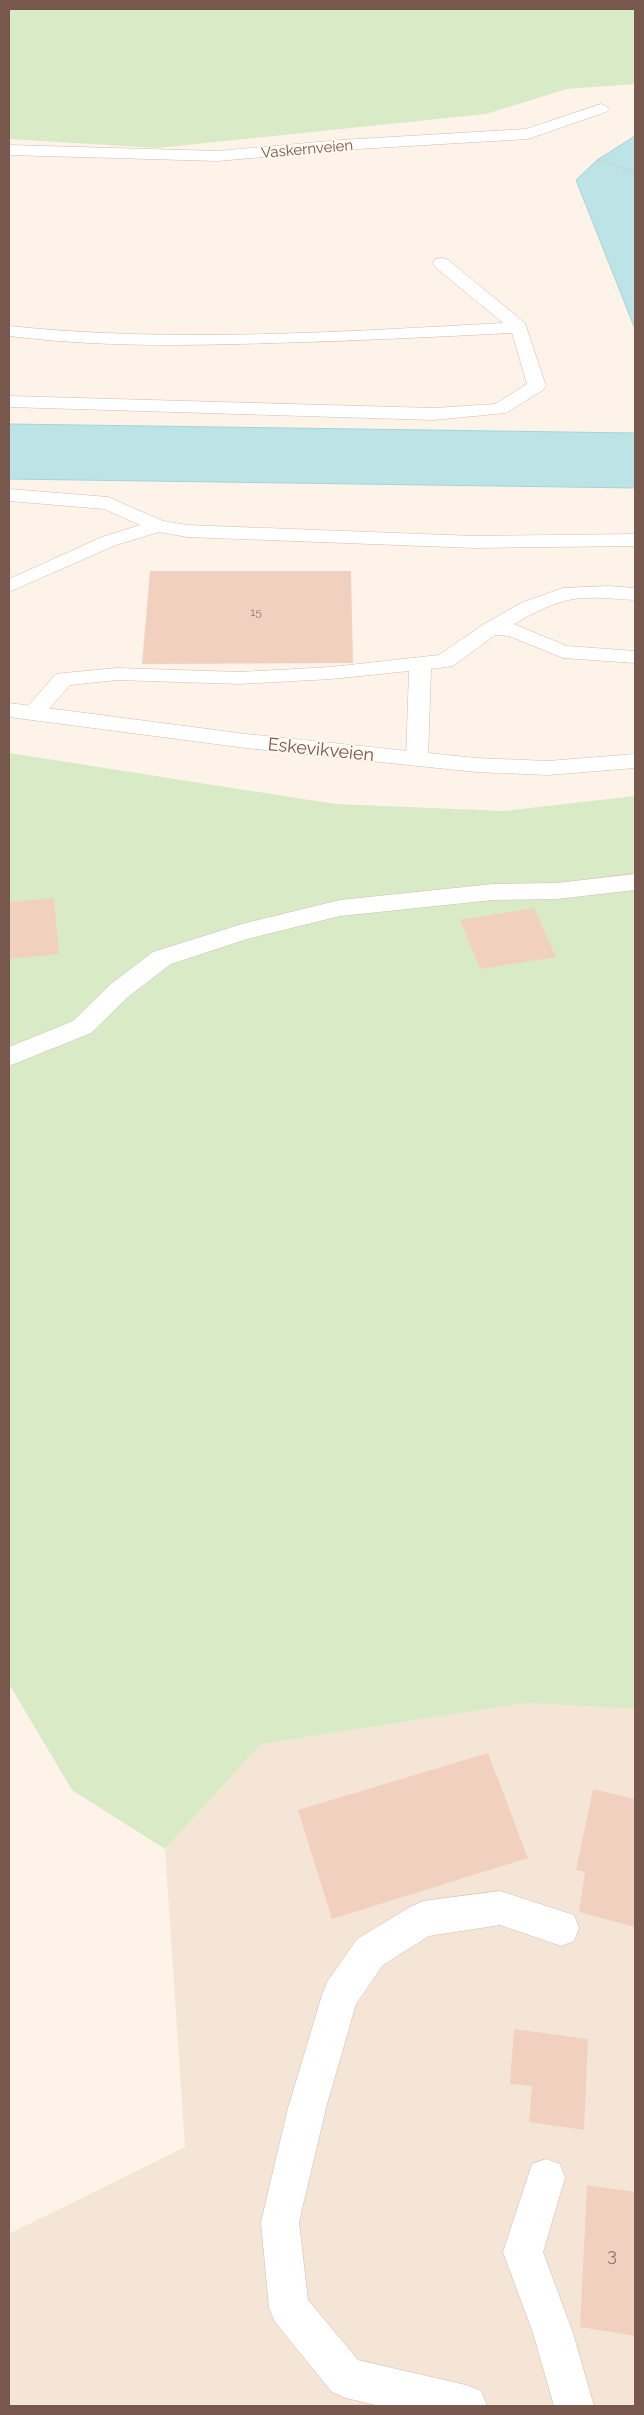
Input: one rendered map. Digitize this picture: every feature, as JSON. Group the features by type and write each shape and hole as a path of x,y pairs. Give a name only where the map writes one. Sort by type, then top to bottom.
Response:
{"street":[{"name":"Vaskernveien","path":"9,150 218,156 341,145 528,134 601,109"},
{"path":"9,402 434,414 499,409 536,386 519,327 441,263"},
{"path":"9,331 46,336 134,340 372,335 519,327"},
{"path":"9,495 108,503 158,526 187,531 475,542 635,540"},
{"path":"9,586 109,541 158,526"},
{"path":"34,713 64,679 117,674 240,678 331,673 445,661 491,628 528,607 564,594 608,592 635,594"},
{"path":"491,628 513,630 563,652 635,657"},
{"path":"417,759 420,664"},
{"name":"Eskevikveien","path":"9,710 246,741 417,759 548,768 635,761"},
{"path":"9,1057 82,1028 120,990 162,958 242,932 340,908 494,892 557,891 635,882"},
{"path":"466,2406 346,2378 289,2308 280,2222 307,2108 340,1995 370,1952 423,1919 500,1908 561,1928"},
{"path":"546,2178 523,2252 553,2333 574,2406"}],"path":[{"path":"597,160 635,172"}],"shaded area":[{"path":"527,1703 635,1709 635,2406 9,2406 9,2234 185,2147 165,1849 261,1744"}],"green space":[{"path":"9,9 635,9 635,84 567,89 486,114 158,148 9,139"},
{"path":"9,753 335,804 504,811 635,796 635,1709 527,1703 261,1744 165,1849 72,1790 9,1684"}],"water":[{"path":"635,136 635,329 576,180 597,160"},
{"path":"9,424 635,433 635,488 9,479"}],"building":[{"path":"150,571 351,571 353,663 142,664"},
{"path":"54,898 59,954 9,959 9,902"},
{"path":"534,908 556,957 480,969 460,920"},
{"path":"488,1753 528,1858 332,1919 298,1810"},
{"path":"593,1789 635,1799 635,1927 579,1912 585,1872 576,1870"},
{"path":"514,2029 588,2039 584,2130 529,2122 532,2086 510,2084"},
{"path":"587,2185 635,2192 635,2336 580,2327"}]}
